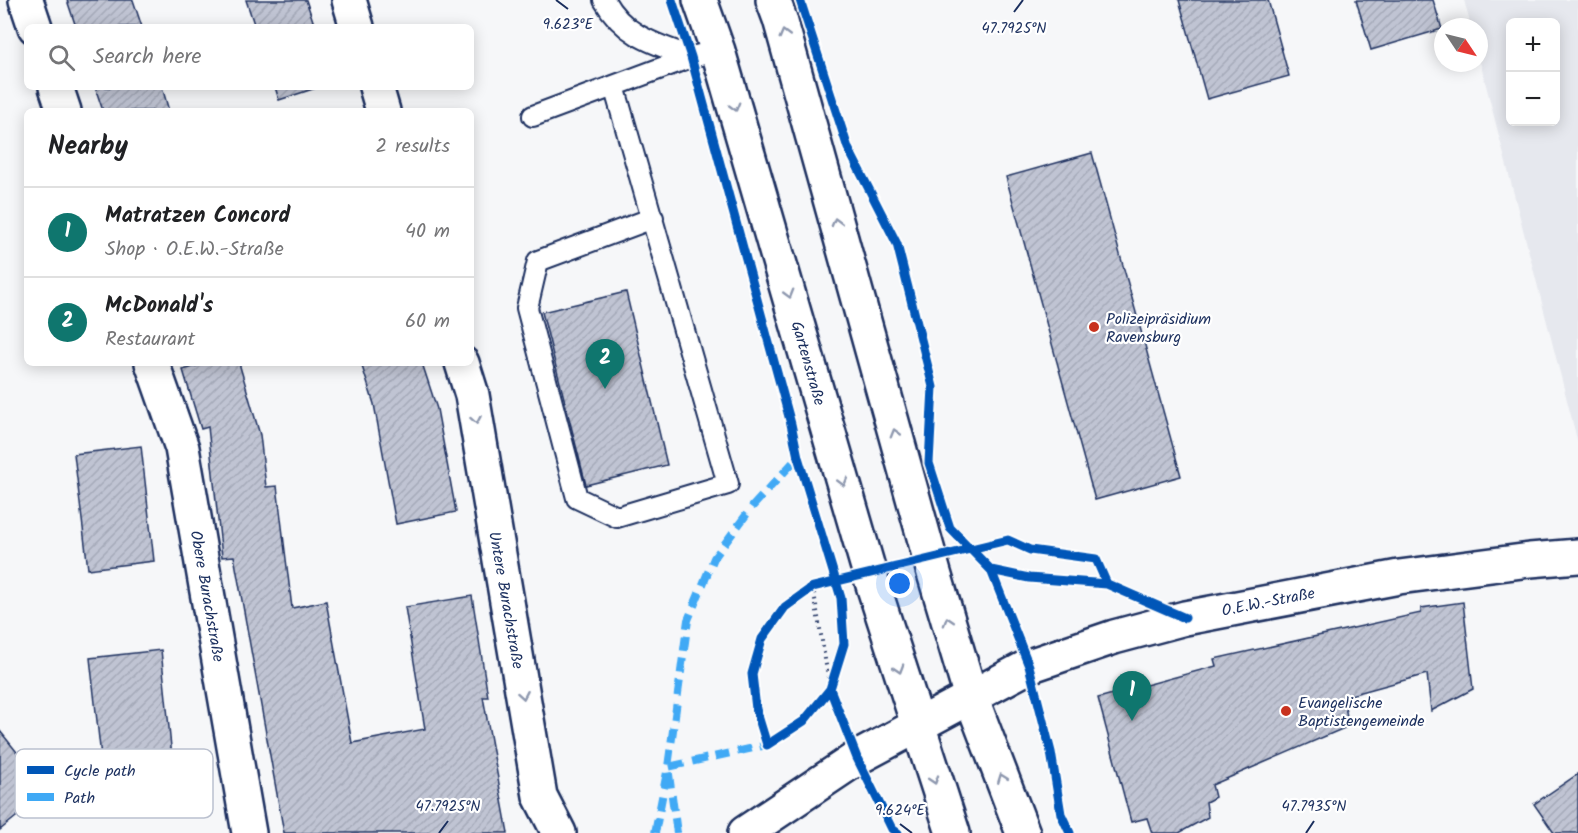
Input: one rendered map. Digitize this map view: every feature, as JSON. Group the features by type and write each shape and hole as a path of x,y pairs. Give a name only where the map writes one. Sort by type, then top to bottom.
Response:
{"street":[{"path":"26,0 34,24"},
{"path":"349,0 356,24"},
{"name":"Gartenstraße","path":"700,0 705,54 952,833"},
{"path":"773,0 971,697 1023,833"},
{"path":"57,90 63,108"},
{"path":"377,90 382,108"},
{"name":"Obere Burachstraße","path":"153,366 182,448 249,833"},
{"name":"Untere Burachstraße","path":"463,366 472,394 540,796 559,833"},
{"name":"O.E.W.-Straße","path":"971,697 1029,666 1114,637 1185,618 1399,577 1578,556"},
{"path":"745,833 857,758 971,697"}],"lane":[{"path":"604,0 614,16 646,41 705,54"},
{"path":"533,116 705,54"},
{"path":"614,86 653,218 728,484 617,517 577,498 527,308 538,261 653,218"}],"path":[{"path":"813,587 830,689"}],"shaded area":[{"path":"1464,0 1578,0 1578,443 1483,72 1488,72 1488,18 1469,18"}],"building":[{"path":"67,0 133,0 141,24 75,24"},
{"path":"246,0 306,0 314,24 254,24"},
{"path":"1179,0 1268,0 1289,76 1207,99"},
{"path":"1356,0 1433,0 1439,18 1434,18 1434,31 1371,50"},
{"path":"96,90 163,90 168,108 102,108"},
{"path":"276,90 310,90 279,100"},
{"name":"Polizeipräsidium Ravensburg","path":"1092,153 1181,476 1095,500 1006,177"},
{"path":"626,292 667,465 586,485 542,312"},
{"path":"196,366 240,366 260,435 266,487 277,486 292,608 326,601 352,743 425,729 405,607 472,596 488,697 483,697 508,833 284,833 234,556 222,557 208,427 201,429 183,370"},
{"path":"362,366 423,366 437,409 456,512 396,524 374,404"},
{"path":"141,446 154,561 88,569 74,454"},
{"path":"1463,602 1473,689 1431,711 1427,674 1343,697 1349,726 1212,785 1215,797 1206,802 1208,817 1179,833 1152,833 1147,818 1131,822 1098,698 1216,666 1214,659 1421,613 1421,608"},
{"path":"161,650 171,749 100,749 90,658"},
{"path":"0,731 15,750 15,818 0,830"},
{"path":"1578,774 1578,833 1554,833 1534,804"}],"marked path":[{"path":"677,833 668,767 688,620 714,558 752,507 798,457"},
{"path":"655,833 668,767 767,745"}],"cycle path":[{"path":"672,0 691,57 798,457 841,598 844,644 830,689 857,758 892,829 898,833"},
{"path":"800,0 848,148 897,244 933,387 929,463 950,528 991,570 1029,666 1051,752 1061,814 1070,833"},
{"path":"830,689 804,721 767,745 756,709 752,674 762,639 785,607 813,587 1008,540 1030,550 1096,559 1107,584"},
{"path":"991,570 1029,578 1107,584 1185,618"}],"place":[{"name":"Polizeipräsidium Ravensburg","path":"1094,327"},
{"name":"McDonald's","path":"605,389"},
{"name":"Evangelische Baptistengemeinde","path":"1286,711"},
{"name":"Matratzen Concord","path":"1132,721"}]}
